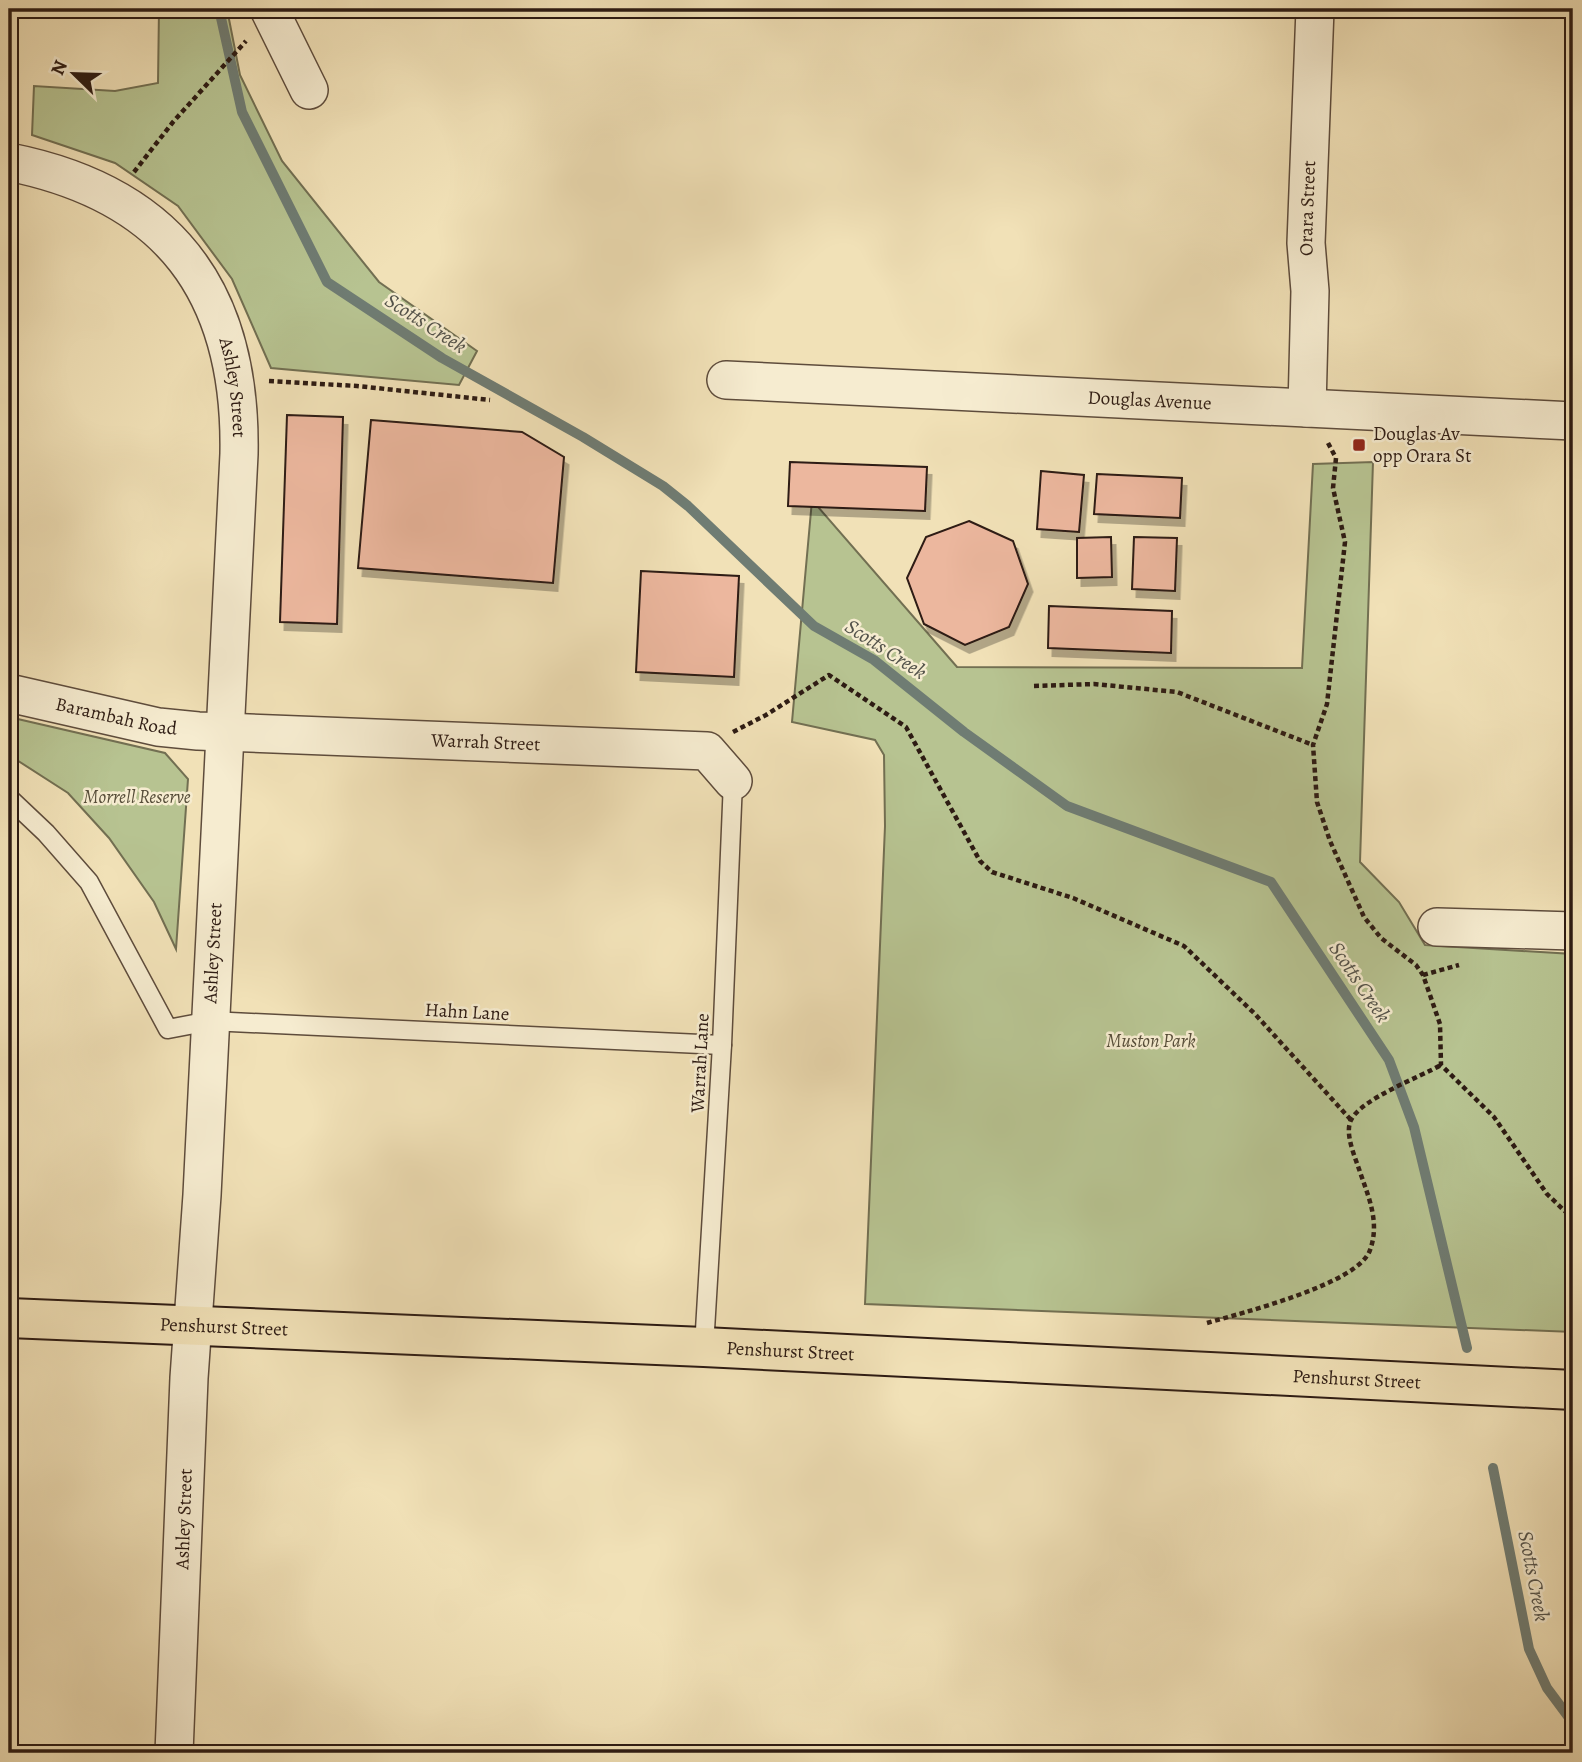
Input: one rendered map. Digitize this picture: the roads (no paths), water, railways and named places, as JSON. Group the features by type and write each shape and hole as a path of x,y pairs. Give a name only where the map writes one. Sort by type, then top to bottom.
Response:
{"main road":[{"name":"Penshurst Street","path":"9,1318 704,1347 1573,1390"}],"street":[{"path":"269,9 309,90"},
{"name":"Orara Street","path":"1307,408 1310,291 1306,243 1315,9"},
{"name":"Ashley Street","path":"9,162 78,181 114,198 142,216 166,237 189,264 215,306 226,336 236,379 240,416 193,1325 174,1753"},
{"name":"Douglas Avenue","path":"726,380 1573,421"},
{"name":"Barambah Road","path":"9,693 158,727 225,732"},
{"name":"Warrah Street","path":"225,732 707,751 733,781"},
{"path":"1437,927 1573,931"}],"lane":[{"name":"Warrah Lane","path":"704,1347 722,1045 733,781"},
{"name":"Hahn Lane","path":"9,798 46,833 89,882 168,1029 210,1021 722,1045"}],"waterway":[{"name":"Scotts Creek","path":"219,9 242,112 327,282 442,358 583,437 663,486 688,506 814,626 874,660 964,732 1067,806 1271,882 1389,1060 1414,1127 1467,1348"},
{"name":"Scotts Creek","path":"1493,1468 1529,1649 1547,1688 1573,1723"}],"place":[{"name":"Douglas Av opp Orara St","path":"1359,445"}],"park label":[{"name":"Morrell Reserve","path":"137,797"},
{"name":"Muston Park","path":"1151,1041"}]}
